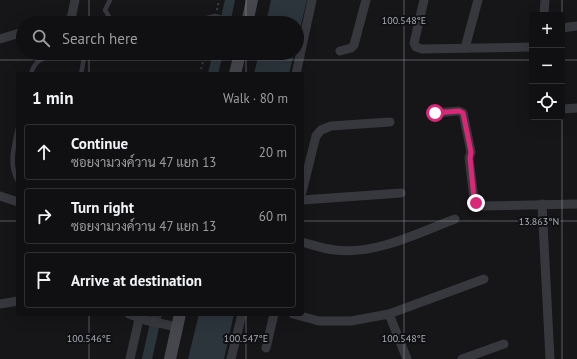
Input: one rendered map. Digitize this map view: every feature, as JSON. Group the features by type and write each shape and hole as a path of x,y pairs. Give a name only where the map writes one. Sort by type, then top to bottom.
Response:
{"main road":[{"path":"244,16 252,0"},
{"path":"235,72 238,60"},
{"path":"170,359 180,316"}],"street":[{"path":"72,16 75,0"},
{"path":"304,37 312,0"},
{"path":"340,51 351,48 354,45 366,0"},
{"path":"424,0 414,44 416,47 422,49 529,47"},
{"path":"465,48 478,0"},
{"path":"544,12 545,0"},
{"path":"565,28 577,26"},
{"path":"0,38 16,34"},
{"path":"296,72 299,60"},
{"path":"565,109 577,108"},
{"path":"435,113 459,111 463,113 471,152 470,158 474,199 476,203 482,206 577,204"},
{"path":"304,184 316,136 321,130 331,126 390,122"},
{"path":"304,200 401,193"},
{"path":"0,196 16,200"},
{"path":"542,204 550,359"},
{"path":"304,242 335,250 354,251 395,242 455,219"},
{"path":"300,316 319,321 352,321 389,314 484,279"},
{"path":"0,304 16,301"},
{"path":"389,314 407,359"},
{"path":"133,316 142,320 177,327"},
{"path":"231,359 242,316"},
{"path":"266,348 274,316"},
{"path":"130,359 142,320"},
{"path":"462,359 504,344"}],"lane":[{"path":"109,16 105,10 110,0"},
{"path":"32,72 38,61 40,60"},
{"path":"82,72 84,60"},
{"path":"16,141 12,167 16,178"}],"path":[{"path":"200,72 203,60"}],"shaded area":[{"path":"271,0 307,0 303,16 268,16"},
{"path":"257,60 292,60 289,72 254,72"},
{"path":"199,316 234,316 224,359 188,359"}],"waterway":[{"path":"227,16 230,0"},
{"path":"213,72 216,60"},
{"path":"147,359 157,316"}],"route":[{"path":"435,113 459,111 463,113 465,117 471,152 470,158 474,199 476,203"}]}
